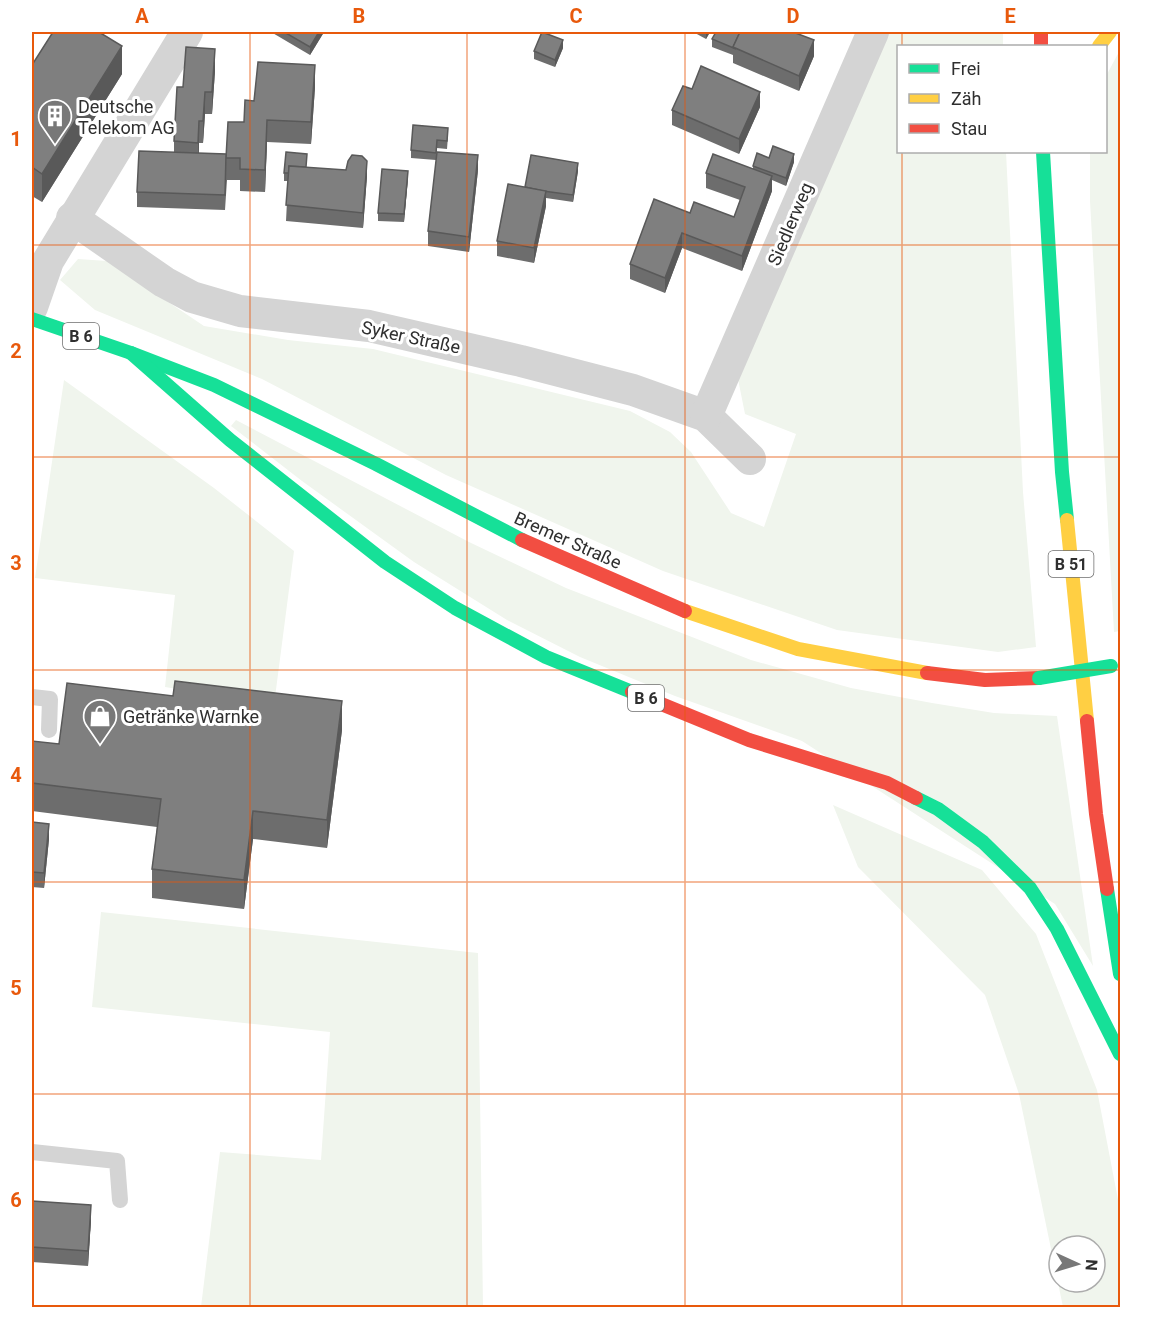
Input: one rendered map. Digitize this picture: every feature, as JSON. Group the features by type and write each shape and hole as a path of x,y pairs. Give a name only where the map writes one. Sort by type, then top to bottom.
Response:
{"main road":[{"path":"1100,45 1110,32"},
{"name":"B 51","path":"1043,153 1062,472 1096,814 1120,974"},
{"name":"Bremer Straße","path":"32,319 214,385 376,464 529,544 668,604 798,649 916,672 985,680 1040,678 1120,664"},
{"name":"B 6","path":"131,353 230,440 385,562 455,608 546,657 749,740 887,783 938,809 983,842 1030,888 1057,929 1120,1054"}],"street":[{"path":"32,307 48,261 72,218 187,32"},
{"name":"Siedlerweg","path":"706,416 873,32"},
{"name":"Syker Straße","path":"72,218 164,282 192,297 240,310 369,326 510,358 633,390 706,416 750,459"}],"lane":[{"path":"32,698 50,699 49,730"},
{"path":"32,1152 117,1161 120,1200"}],"shaded area":[{"path":"888,32 1003,32 1003,45 897,45 897,153 1006,153 1023,492 1036,647 998,652 837,630 663,571 446,475 262,379 95,310 60,280 78,259 107,261 204,326 288,340 373,349 630,411 670,432 691,452 731,513 764,527 796,434 745,414 738,379"},
{"path":"1120,50 1120,631 1114,632 1090,201 1090,153 1107,153 1107,74"},
{"path":"64,380 214,488 294,551 274,705 165,687 175,595 35,578"},
{"path":"236,420 469,542 566,588 751,660 851,688 932,703 994,713 1057,716 1093,966 1055,904 802,741 675,696 580,657 507,620 414,562 302,481 231,426"},
{"path":"833,805 982,870 1036,934 1097,1090 1120,1210 1120,1307 1063,1307 1060,1294 1107,1294 1107,1234 1048,1234 1019,1094 985,995 858,867"},
{"path":"101,912 478,953 483,1307 201,1307 220,1152 321,1160 330,1032 92,1007"}],"building":[{"name":"Deutsche Telekom AG","path":"53,32 99,32 122,46 42,174 32,167 32,65"},
{"path":"284,32 319,32 310,47"},
{"path":"542,32 563,40 555,60 534,51"},
{"path":"716,32 740,32 733,47 736,49 712,39"},
{"path":"740,32 793,32 814,40 799,76 733,47"},
{"path":"186,47 215,49 212,92 205,92 203,121 199,121 198,143 174,141 177,87 183,87"},
{"path":"258,62 315,65 311,122 267,120 265,170 240,169 240,158 226,158 228,122 244,122 245,100 254,101"},
{"path":"701,66 760,92 739,139 672,110 683,86 692,89"},
{"path":"413,125 448,128 447,141 437,140 436,153 411,150"},
{"path":"773,146 794,154 786,178 753,166 757,153 769,158"},
{"path":"139,151 226,154 225,195 137,192"},
{"path":"286,152 307,154 306,167 289,166 289,173 284,173"},
{"path":"437,152 478,155 469,237 428,231"},
{"path":"713,154 772,176 742,256 682,233 665,278 630,264 654,199 690,213 694,202 734,217 745,187 706,173"},
{"path":"352,155 362,156 367,161 363,213 286,205 289,166 346,170"},
{"path":"531,155 578,163 573,195 525,187"},
{"path":"382,169 408,171 404,214 378,213"},
{"path":"508,184 546,191 534,248 497,241"},
{"path":"175,681 342,701 327,820 253,811 244,880 152,869 161,799 32,783 32,741 59,744 67,683 173,696"},
{"path":"32,822 49,824 44,873 32,872"},
{"path":"32,1201 91,1205 88,1251 32,1247"}],"traffic: fast":[{"path":"1043,153 1062,472 1067,520"},
{"path":"32,319 214,385 376,464 522,540"},
{"path":"131,353 230,440 385,562 455,608 546,657 632,692"},
{"path":"1039,678 1111,666"},
{"path":"916,798 938,809 983,842 1030,888 1057,929 1120,1054"},
{"path":"1107,889 1120,974"}],"traffic: slow":[{"path":"1100,45 1110,32"},
{"path":"1067,520 1087,721"},
{"path":"685,611 798,649 927,673"}],"traffic: jam":[{"path":"1041,32 1041,45"},
{"path":"522,540 685,611"},
{"path":"927,673 985,680 1039,678"},
{"path":"632,692 749,740 887,783 916,798"},
{"path":"1087,721 1096,814 1107,889"}],"place":[{"name":"Deutsche Telekom AG","path":"55,145"},
{"name":"Getränke Warnke","path":"100,745"}]}
